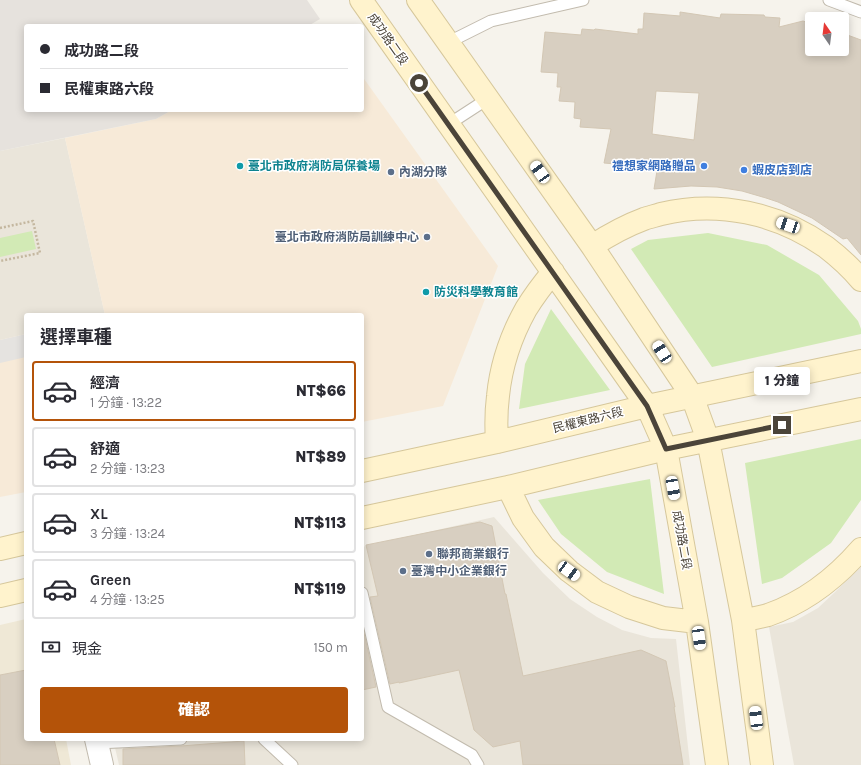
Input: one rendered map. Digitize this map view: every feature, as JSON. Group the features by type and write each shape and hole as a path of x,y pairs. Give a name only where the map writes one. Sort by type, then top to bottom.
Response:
{"main road":[{"name":"成功路二段","path":"361,0 647,406 666,449 697,622 717,765"},
{"path":"418,0 489,98 592,246 692,396 708,440 743,620 762,765"},
{"path":"592,246 617,230 644,219 673,212 702,208 731,210 760,215 788,225 813,238 837,256 861,280"},
{"path":"497,442 496,419 498,396 508,352 526,309 553,272"},
{"name":"民權東路六段","path":"364,471 497,442 692,396 861,361"},
{"path":"364,518 508,487 666,449 861,409"},
{"path":"508,487 524,518 544,547 569,571 597,592 629,607 663,618 697,622"},
{"path":"0,549 24,543"},
{"path":"743,620 766,615 789,607 809,595 829,581 848,564 861,549"},
{"path":"0,596 24,590"}],"street":[{"path":"97,741 102,765"}],"lane":[{"path":"449,42 491,21 583,0"},
{"path":"829,0 861,12"},
{"path":"449,124 489,98"},
{"path":"364,602 388,707 472,755 478,765"},
{"path":"266,741 292,765"}],"path":[{"path":"0,228 33,221 40,253 0,261"}],"shaded area":[{"path":"0,0 307,0 320,19 311,24 24,24 24,112 168,112 156,119 0,151"},
{"name":"內湖分隊","path":"364,79 498,266 443,406 364,422 364,313 105,313 65,138 156,119 168,112 364,112"},
{"path":"65,138 105,313 24,313 24,334 0,340 0,151"},
{"path":"24,334 24,492 0,497 0,340"},
{"path":"24,334 24,357 0,363 0,340"},
{"path":"494,517 543,573 570,599 597,617 622,630 651,638 676,639 690,765 119,765 113,741 364,741 364,547"},
{"path":"861,567 861,765 794,765 769,627 793,622 818,608"},
{"path":"24,619 24,741 66,741 71,765 0,765 0,625"}],"green space":[{"path":"32,231 36,249 0,257 0,238"},
{"path":"708,233 767,245 819,275 858,321 861,334 712,367 631,249 648,240"},
{"path":"551,309 610,390 519,409 525,364"},
{"path":"861,439 861,500 831,543 782,578 762,584 745,463"},
{"path":"650,479 664,594 607,572 561,534 538,500"}],"building":[{"path":"680,12 720,18 721,14 764,15 765,17 780,18 779,27 803,21 805,22 805,56 849,56 849,36 861,40 861,255 847,238 843,239 812,218 778,202 742,191 717,187 691,186 654,189 657,171 615,167 616,164 604,163 611,129 580,127 581,119 574,118 575,102 559,101 561,87 557,87 558,73 541,72 545,32 581,35 582,29 595,29 638,34 638,29 643,29 644,13 680,16","holes":["656,91 699,93 694,140 652,134"]},
{"path":"480,522 492,526 523,676 641,650 666,661 675,707 683,765 523,765 520,741 493,747 474,730 459,670 390,684 370,597 378,596 366,545"},
{"path":"364,633 376,687 364,690"},
{"path":"24,670 24,741 54,741 60,765 0,765 0,675"},
{"path":"244,741 245,765 123,765 123,749"}],"place":[{"name":"臺北市政府消防局保養場","path":"240,166"},
{"name":"禮想家網路贈品","path":"704,166"},
{"name":"蝦皮店到店","path":"744,170"},
{"name":"內湖分隊","path":"391,172"},
{"name":"臺北市政府消防局訓練中心","path":"427,237"},
{"name":"防災科學教育館","path":"426,292"},
{"name":"聯邦商業銀行","path":"429,554"},
{"name":"臺灣中小企業銀行","path":"403,571"}],"route":[{"path":"419,83 647,406 666,449 782,425"}]}
